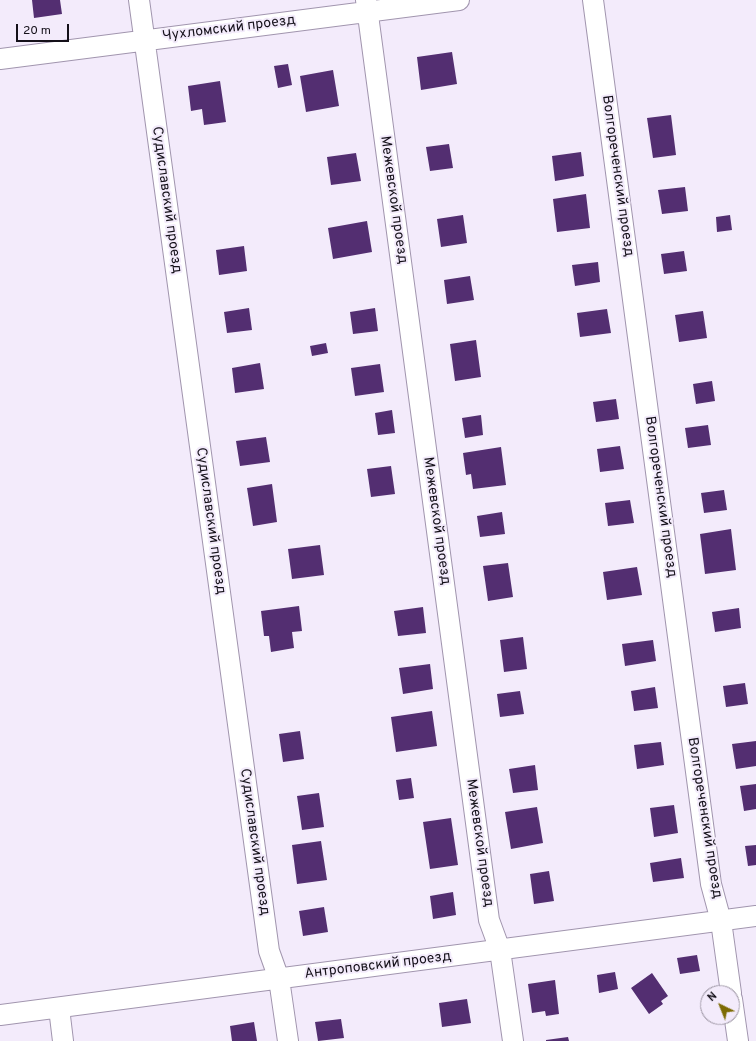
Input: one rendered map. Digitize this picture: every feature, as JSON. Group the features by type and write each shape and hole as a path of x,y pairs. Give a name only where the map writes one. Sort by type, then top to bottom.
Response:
{"street":[{"name":"Судиславский проезд","path":"139,0 269,951 279,979 288,1041"},
{"name":"Чухломский проезд","path":"0,59 144,40 366,6 459,0"},
{"name":"Волгореченский проезд","path":"593,0 711,884 721,921 730,985"},
{"name":"Межевской проезд","path":"366,6 489,920 500,950 513,1041"},
{"name":"Антроповский проезд","path":"0,1015 756,916"},
{"path":"59,1008 63,1041"},
{"path":"736,1025 738,1041"}],"building":[{"path":"32,0 60,0 62,14 34,18"},
{"path":"452,52 457,84 421,90 417,57"},
{"path":"288,64 292,85 278,88 274,66"},
{"path":"333,70 339,106 306,112 300,76"},
{"path":"220,81 226,122 204,125 202,109 191,111 188,86"},
{"path":"671,115 676,155 653,158 647,118"},
{"path":"449,144 453,168 430,171 426,147"},
{"path":"581,152 584,176 555,181 552,156"},
{"path":"356,153 361,181 331,185 327,157"},
{"path":"685,187 688,211 662,214 658,190"},
{"path":"586,194 590,228 557,232 553,199"},
{"path":"463,215 467,243 441,247 437,219"},
{"path":"730,215 732,230 717,232 716,217"},
{"path":"367,221 372,252 333,259 328,228"},
{"path":"244,246 247,271 219,275 216,250"},
{"path":"684,251 687,271 664,274 661,254"},
{"path":"598,262 600,282 575,286 572,265"},
{"path":"470,276 474,300 447,304 444,280"},
{"path":"249,308 252,330 227,333 224,312"},
{"path":"375,308 378,331 353,334 350,312"},
{"path":"607,309 611,333 580,337 577,313"},
{"path":"703,311 707,338 679,342 675,315"},
{"path":"476,340 481,377 455,381 450,344"},
{"path":"326,343 328,353 312,356 310,346"},
{"path":"260,363 264,389 235,393 232,368"},
{"path":"380,364 384,392 355,396 351,368"},
{"path":"712,381 715,401 696,404 693,384"},
{"path":"616,399 619,419 596,422 593,402"},
{"path":"392,410 395,433 378,435 375,413"},
{"path":"481,415 483,435 465,438 462,418"},
{"path":"708,425 711,445 688,448 685,428"},
{"path":"266,437 270,462 240,466 236,441"},
{"path":"620,446 624,469 600,472 597,449"},
{"path":"501,447 506,485 473,489 471,474 466,475 463,453"},
{"path":"391,466 395,494 371,497 367,469"},
{"path":"272,484 277,522 253,526 247,488"},
{"path":"724,490 727,510 704,513 701,493"},
{"path":"630,500 634,523 608,526 605,503"},
{"path":"502,512 505,534 480,537 477,516"},
{"path":"731,529 736,570 705,574 700,534"},
{"path":"320,545 324,575 292,579 288,549"},
{"path":"508,563 513,597 488,601 483,566"},
{"path":"637,567 642,595 607,600 603,572"},
{"path":"299,606 302,631 292,632 294,648 271,652 269,636 264,636 261,611"},
{"path":"423,607 426,633 398,636 394,611"},
{"path":"739,608 741,628 715,632 712,612"},
{"path":"523,637 527,669 504,672 500,640"},
{"path":"653,640 656,661 625,666 622,644"},
{"path":"430,664 433,689 403,694 399,668"},
{"path":"745,683 748,704 726,707 723,686"},
{"path":"655,687 658,708 634,711 631,691"},
{"path":"520,691 524,714 500,717 497,694"},
{"path":"432,711 437,746 396,752 391,717"},
{"path":"300,731 304,759 283,762 279,734"},
{"path":"756,741 756,766 736,769 732,744"},
{"path":"661,742 664,765 637,769 634,745"},
{"path":"535,765 538,790 513,793 509,769"},
{"path":"411,778 414,798 399,800 396,780"},
{"path":"756,784 756,809 744,811 740,786"},
{"path":"319,793 324,827 302,830 297,796"},
{"path":"674,805 678,833 654,837 650,808"},
{"path":"537,807 543,843 511,849 505,812"},
{"path":"451,818 458,865 430,869 423,822"},
{"path":"321,841 327,880 297,884 292,845"},
{"path":"756,845 756,865 748,866 745,846"},
{"path":"681,858 684,878 653,882 650,863"},
{"path":"549,871 554,901 534,904 530,874"},
{"path":"453,892 456,915 433,919 430,896"},
{"path":"324,907 328,932 303,936 299,911"},
{"path":"697,955 700,971 680,974 677,958"},
{"path":"615,972 618,989 599,993 597,975"},
{"path":"652,973 668,996 661,1001 663,1004 649,1014 631,988"},
{"path":"555,980 559,1014 546,1016 545,1011 532,1013 528,984"},
{"path":"467,999 471,1023 442,1027 439,1003"},
{"path":"341,1019 344,1038 318,1041 315,1022"},
{"path":"254,1022 257,1041 232,1041 230,1026"},
{"path":"568,1037 569,1041 546,1041 546,1040"}]}
